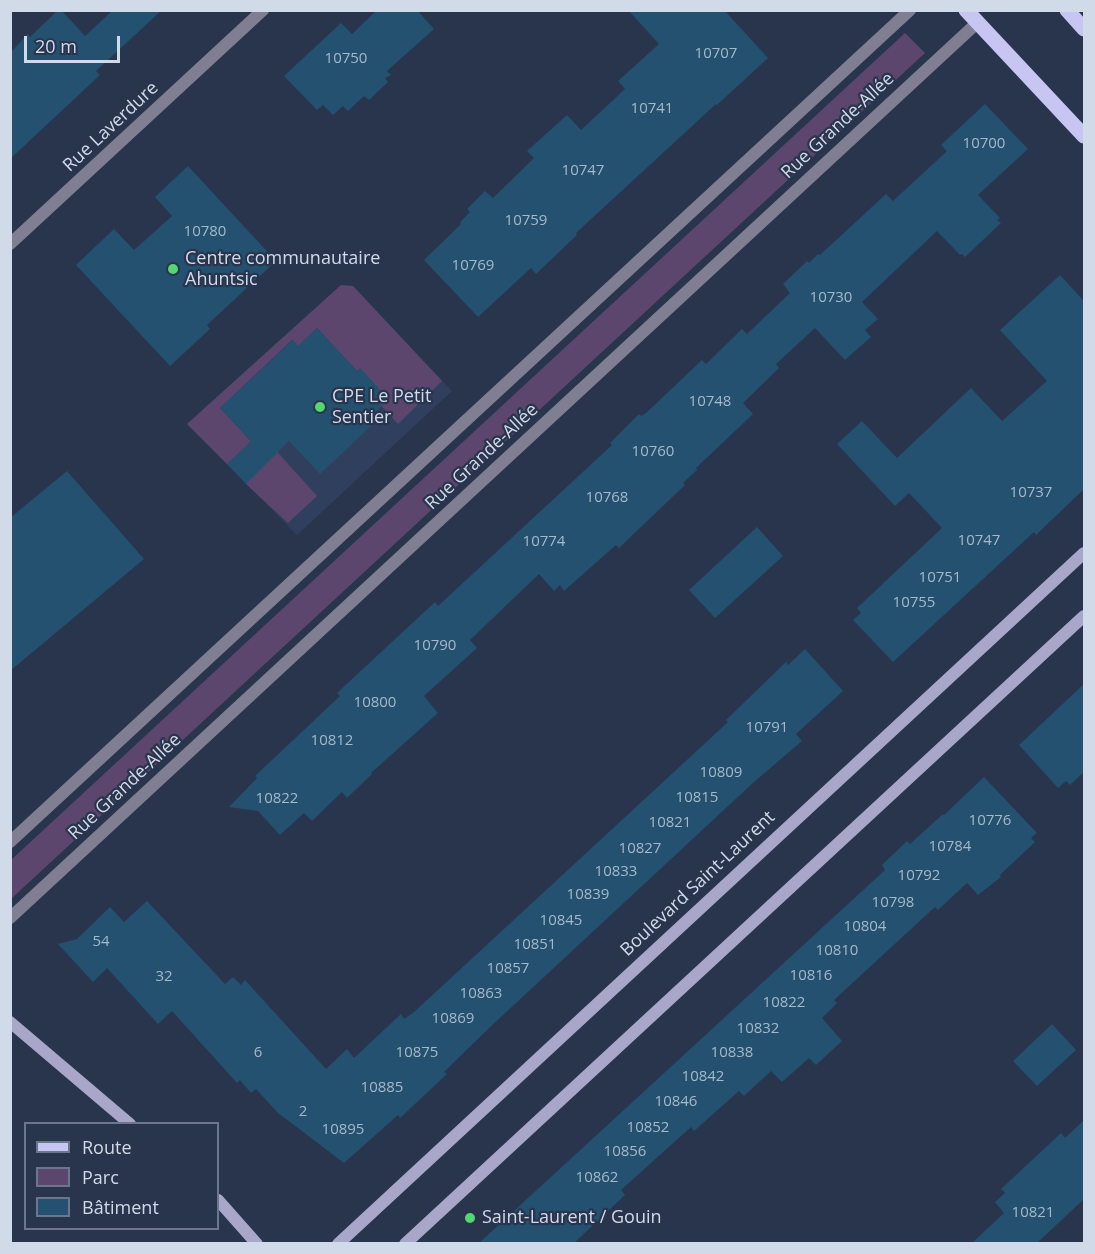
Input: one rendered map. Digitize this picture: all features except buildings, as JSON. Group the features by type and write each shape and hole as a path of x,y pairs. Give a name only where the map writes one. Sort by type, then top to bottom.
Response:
{"main road":[{"path":"966,10 1084,136"},
{"path":"1067,10 1084,29"}],"street":[{"name":"Rue Laverdure","path":"10,244 263,10"},
{"name":"Rue Grande-Allée","path":"10,842 910,10"},
{"name":"Rue Grande-Allée","path":"10,918 978,22"},
{"name":"Boulevard Saint-Laurent","path":"338,1244 1084,553"},
{"path":"405,1244 1084,616"},
{"path":"10,1022 128,1122"},
{"path":"219,1201 256,1244"}],"shaded area":[{"name":"CPE Le Petit Sentier","path":"341,285 353,286 452,391 297,535 187,424"}],"green space":[{"path":"905,33 925,53 11,899 11,860"},
{"path":"341,285 353,286 442,381 398,424 378,402 360,369 357,371 317,328 298,346 292,340 220,408 261,452 270,444 317,496 288,523 246,484 239,453 227,464 187,424"}],"place":[{"name":"Centre communautaire Ahuntsic","path":"173,269"},
{"name":"CPE Le Petit Sentier","path":"320,407"},
{"name":"Saint-Laurent / Gouin","path":"470,1218"}]}
